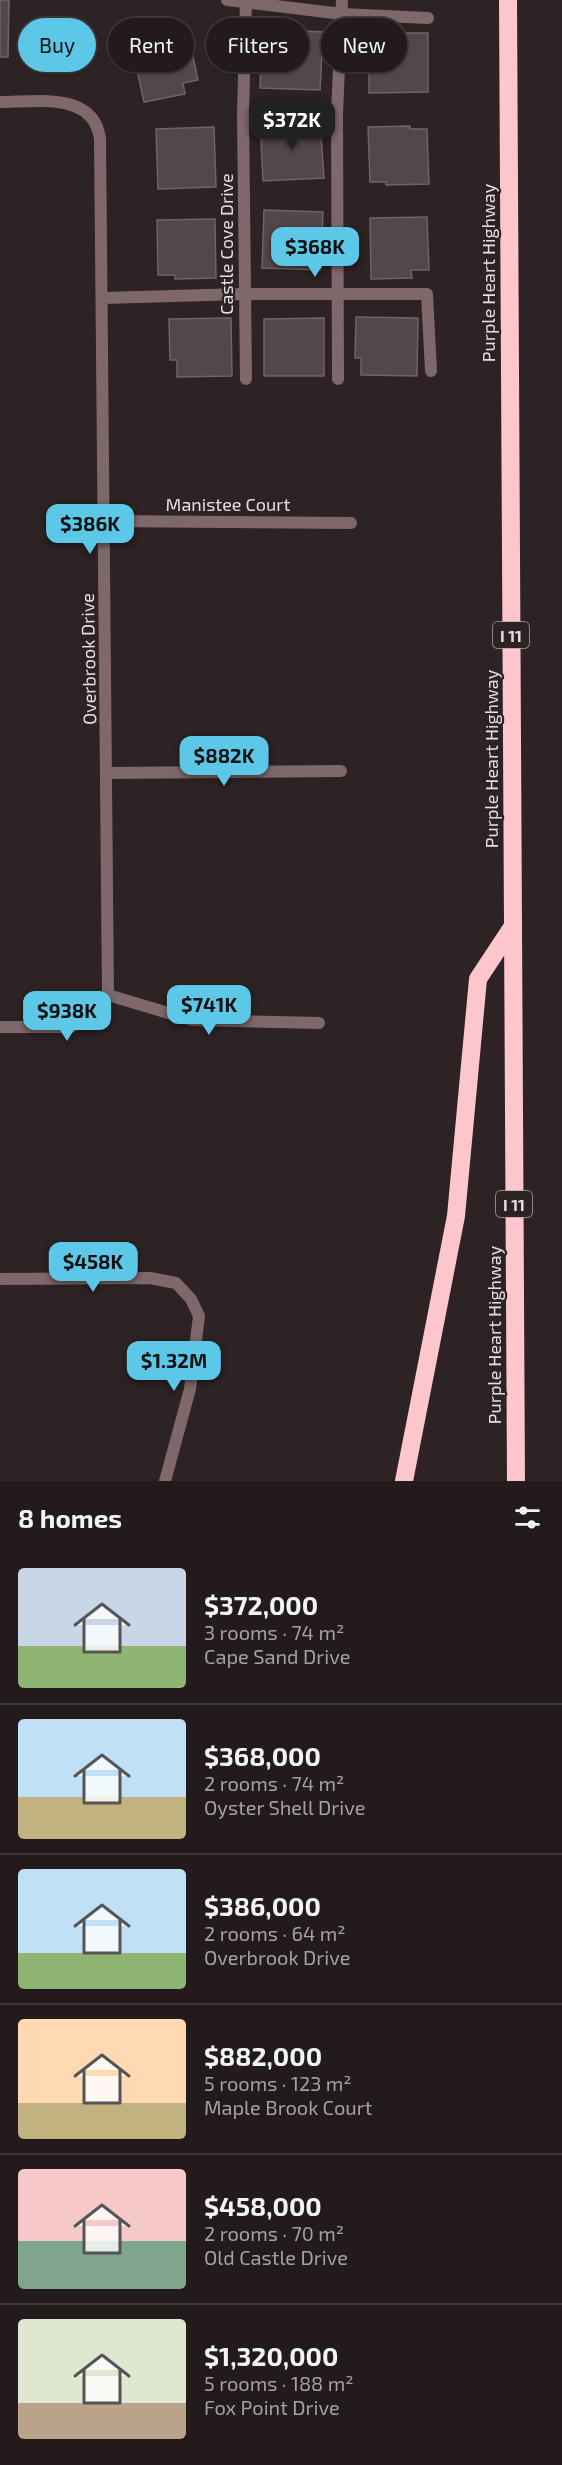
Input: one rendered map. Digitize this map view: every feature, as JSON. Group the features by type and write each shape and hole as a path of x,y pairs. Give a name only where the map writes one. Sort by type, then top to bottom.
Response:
{"highway":[{"name":"Purple Heart Highway","path":"508,0 516,1481"},
{"path":"404,1481 456,1216 478,979 513,926"}],"street":[{"path":"227,0 342,14 428,18"},
{"path":"338,379 337,113 342,0"},
{"name":"Castle Cove Drive","path":"246,1 243,113 243,294 246,379"},
{"name":"Overbrook Drive","path":"0,102 64,102 86,111 99,128 103,298 108,995"},
{"path":"103,298 243,294 428,294 431,371"},
{"name":"Manistee Court","path":"105,522 351,523"},
{"path":"107,773 341,771"},
{"path":"0,1027 71,1027 93,1015 108,995 192,1020 319,1023"},
{"path":"0,1279 150,1278 176,1283 191,1299 199,1316 190,1389 165,1481"}],"building":[{"path":"0,0 9,0 8,57 0,57"},
{"path":"309,31 321,32 320,90 260,88 261,72 309,72"},
{"path":"407,33 428,33 428,92 369,93 369,72 407,72"},
{"path":"194,62 198,80 183,83 185,94 144,102 138,72 194,72"},
{"path":"320,121 324,178 263,181 260,124"},
{"path":"410,126 410,129 427,129 429,184 386,185 386,182 370,182 368,127"},
{"path":"214,127 216,187 158,189 156,129"},
{"path":"264,210 323,212 321,270 262,268"},
{"path":"427,217 429,270 411,270 412,278 371,279 370,218"},
{"path":"215,219 216,278 175,279 175,275 158,275 157,220"},
{"path":"356,317 418,318 417,376 361,375 361,358 355,358"},
{"path":"231,318 232,376 177,377 177,360 170,360 169,319"},
{"path":"324,318 324,376 264,376 264,319"}]}
